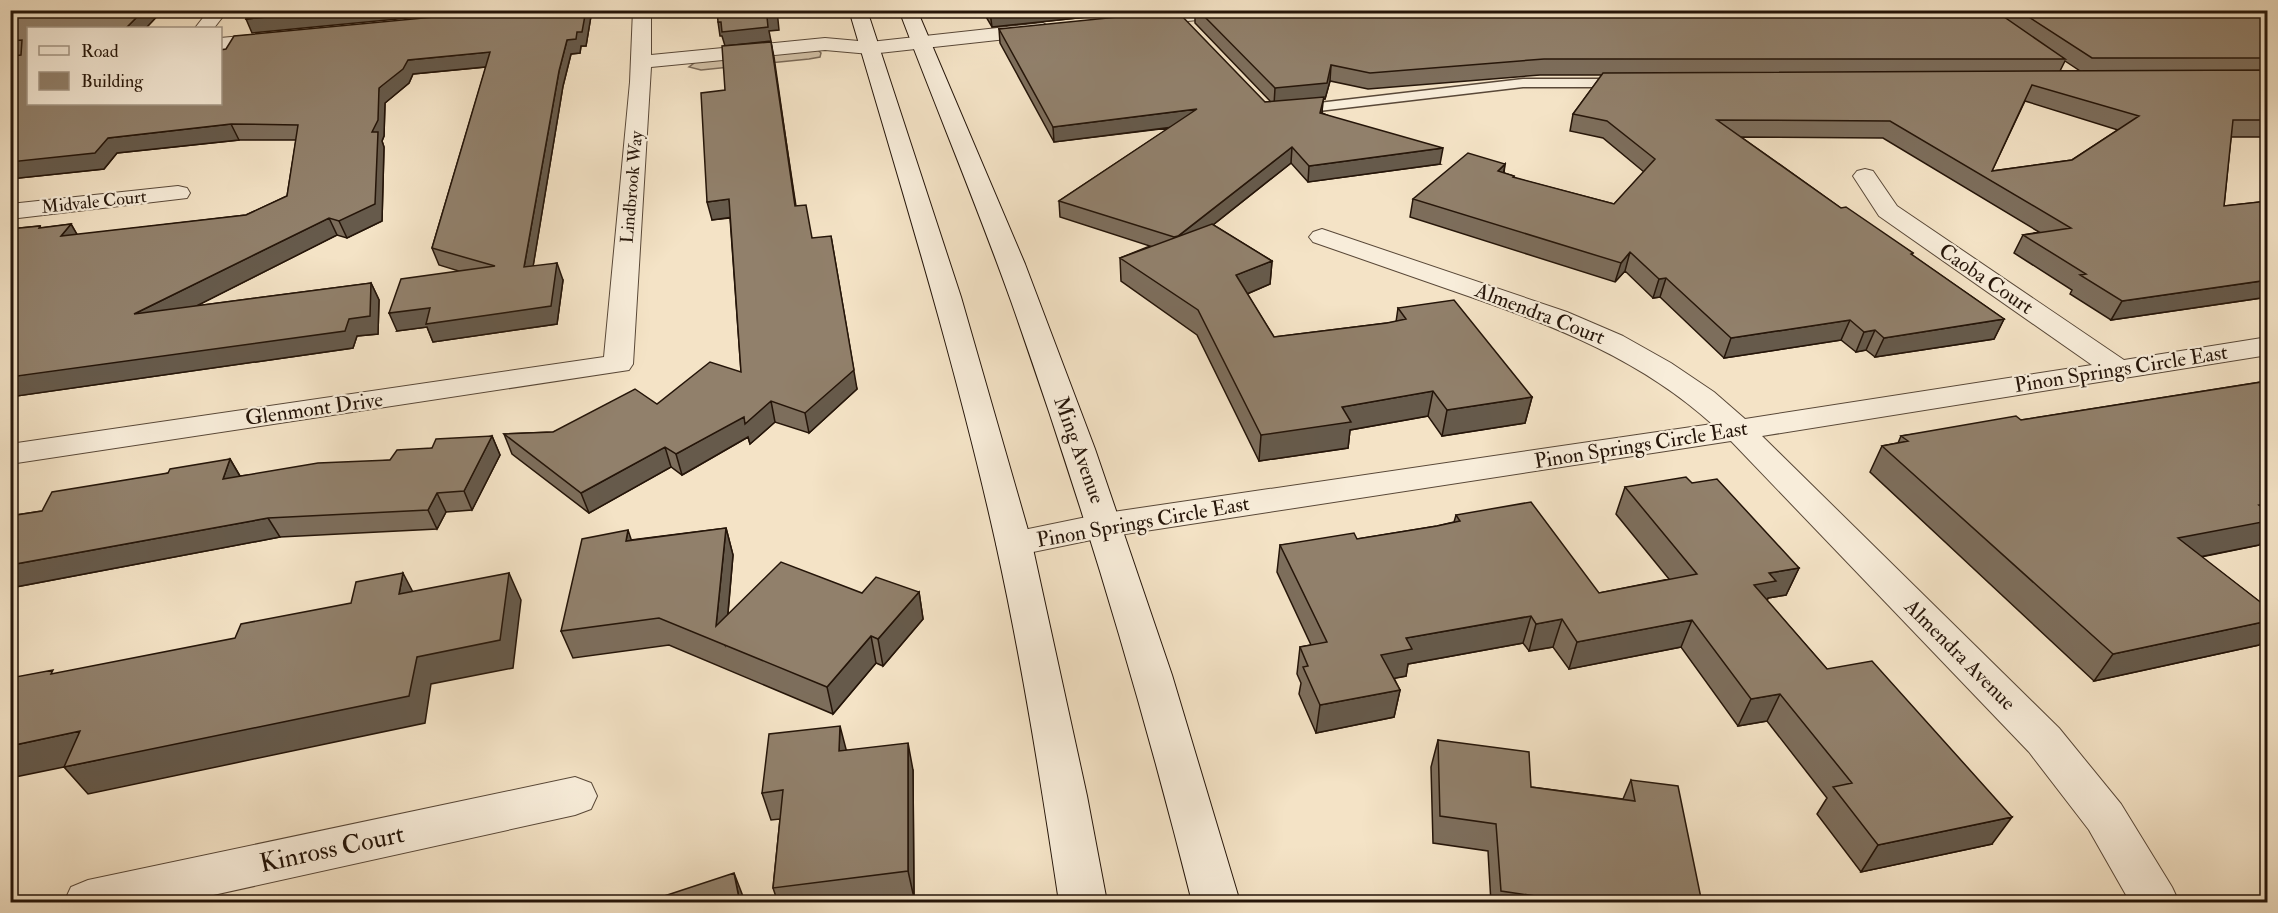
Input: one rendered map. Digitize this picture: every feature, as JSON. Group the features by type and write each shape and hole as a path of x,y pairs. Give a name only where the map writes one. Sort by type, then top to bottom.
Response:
{"street":[{"path":"205,27 219,10"},
{"name":"Lindbrook Way","path":"618,364 648,75 642,10"},
{"path":"858,10 947,297 1014,544 1065,796 1083,903"},
{"name":"Ming Avenue","path":"908,10 1025,299 1106,525 1189,800 1216,903"},
{"path":"1114,22 1239,10"},
{"path":"648,75 825,44 870,48 1057,28"},
{"path":"222,44 292,38"},
{"path":"830,64 870,48"},
{"name":"Caoba Court","path":"1865,176 1888,211 2119,370"},
{"name":"Midvale Court","path":"10,212 178,193"},
{"name":"Almendra Court","path":"1322,237 1557,318 1613,342 1677,381 1738,430"},
{"name":"Pinon Springs Circle East","path":"1014,544 1106,525 1738,430 2268,346"},
{"name":"Glenmont Drive","path":"10,454 618,364"},
{"name":"Almendra Avenue","path":"1738,430 2044,740 2104,817 2155,903"},
{"name":"Kinross Court","path":"88,903 575,796"}],"lane":[{"path":"1178,16 1193,32"},
{"path":"1281,111 1523,83 1642,83"}],"shaded area":[{"path":"818,50 821,53 820,57 809,59 701,70 689,67 697,61"}],"building":[{"path":"10,10 144,10 127,27 27,27 27,105 222,105 222,50 226,49 234,36 508,10 586,10 582,32 577,32 576,39 567,40 559,71 524,267 557,263 551,306 426,324 430,308 389,313 401,279 495,266 432,248 490,52 408,60 403,69 379,88 378,120 372,132 378,132 375,204 339,221 329,218 134,314 371,283 370,316 349,319 345,331 10,377 10,229 71,224 61,236 246,215 287,196 298,125 231,124 108,138 95,153 10,162 10,56 21,55 22,40 10,41"},
{"path":"251,10 340,10 246,19"},
{"path":"717,10 776,10 777,16 767,17 768,27 722,32"},
{"path":"1198,10 1994,10 2065,59 1544,59 1370,73 1331,65 1327,83 1275,88"},
{"path":"2018,10 2268,10 2268,58 2092,58"},
{"path":"1177,11 1265,102 1324,97 1320,113 1443,148 1309,166 1292,147 1174,237 1059,201 1197,109 1053,127 999,29"},
{"path":"771,42 795,206 806,205 812,238 831,236 854,370 805,413 771,401 745,424 744,417 676,454 665,447 581,493 504,434 553,432 635,389 657,404 710,362 741,372 729,199 707,202 701,93 725,90 722,46"},
{"path":"2268,70 2268,120 2233,120 2224,206 2268,201 2268,280 2122,301 2080,275 2086,274 2023,235 2071,228 1890,121 1717,120 1841,208 1846,207 1913,253 1911,254 2004,319 1884,338 1875,330 1864,332 1850,320 1731,338 1666,278 1659,279 1630,252 1621,263 1413,199 1468,153 1505,164 1498,171 1513,177 1614,204 1655,159 1607,121 1573,114 1603,73","holes":["2032,85 2139,116 2072,160 1992,171"]},
{"path":"1212,224 1272,261 1236,275 1274,337 1387,323 1406,319 1398,308 1454,300 1532,397 1447,410 1433,391 1342,407 1351,422 1261,435 1198,310 1120,258"},
{"path":"2268,381 2268,503 2259,505 2268,511 2268,521 2178,538 2268,608 2268,621 2113,654 1882,446 1908,441 1901,436 2016,416 2021,420"},
{"path":"492,436 464,491 437,493 428,510 268,518 10,565 10,516 42,511 52,492 168,473 170,469 230,459 223,479 318,463 390,460 397,450 432,448 436,439"},
{"path":"1686,477 1692,483 1717,479 1799,568 1769,573 1776,581 1754,585 1827,669 1872,661 2012,817 1878,845 1833,787 1852,783 1780,694 1751,699 1692,620 1577,642 1562,619 1536,624 1531,616 1406,638 1412,649 1381,655 1400,690 1320,705 1303,667 1308,666 1300,647 1327,642 1280,545 1354,533 1357,539 1437,526 1460,521 1456,515 1531,502 1599,593 1697,574 1625,487"},
{"path":"726,528 716,626 781,562 862,593 876,577 919,592 878,639 871,636 827,687 659,618 561,631 582,539 628,530 626,541"},
{"path":"403,573 399,594 509,573 500,640 417,657 409,696 64,767 80,731 10,746 10,678 53,670 51,674 235,638 241,624 351,603 356,582"},
{"path":"840,726 839,751 908,743 908,871 773,888 783,790 762,793 769,734"},
{"path":"1438,740 1529,752 1531,787 1635,801 1631,780 1678,786 1702,903 1583,903 1501,891 1496,824 1440,816"},
{"path":"734,873 740,903 643,903"}]}
